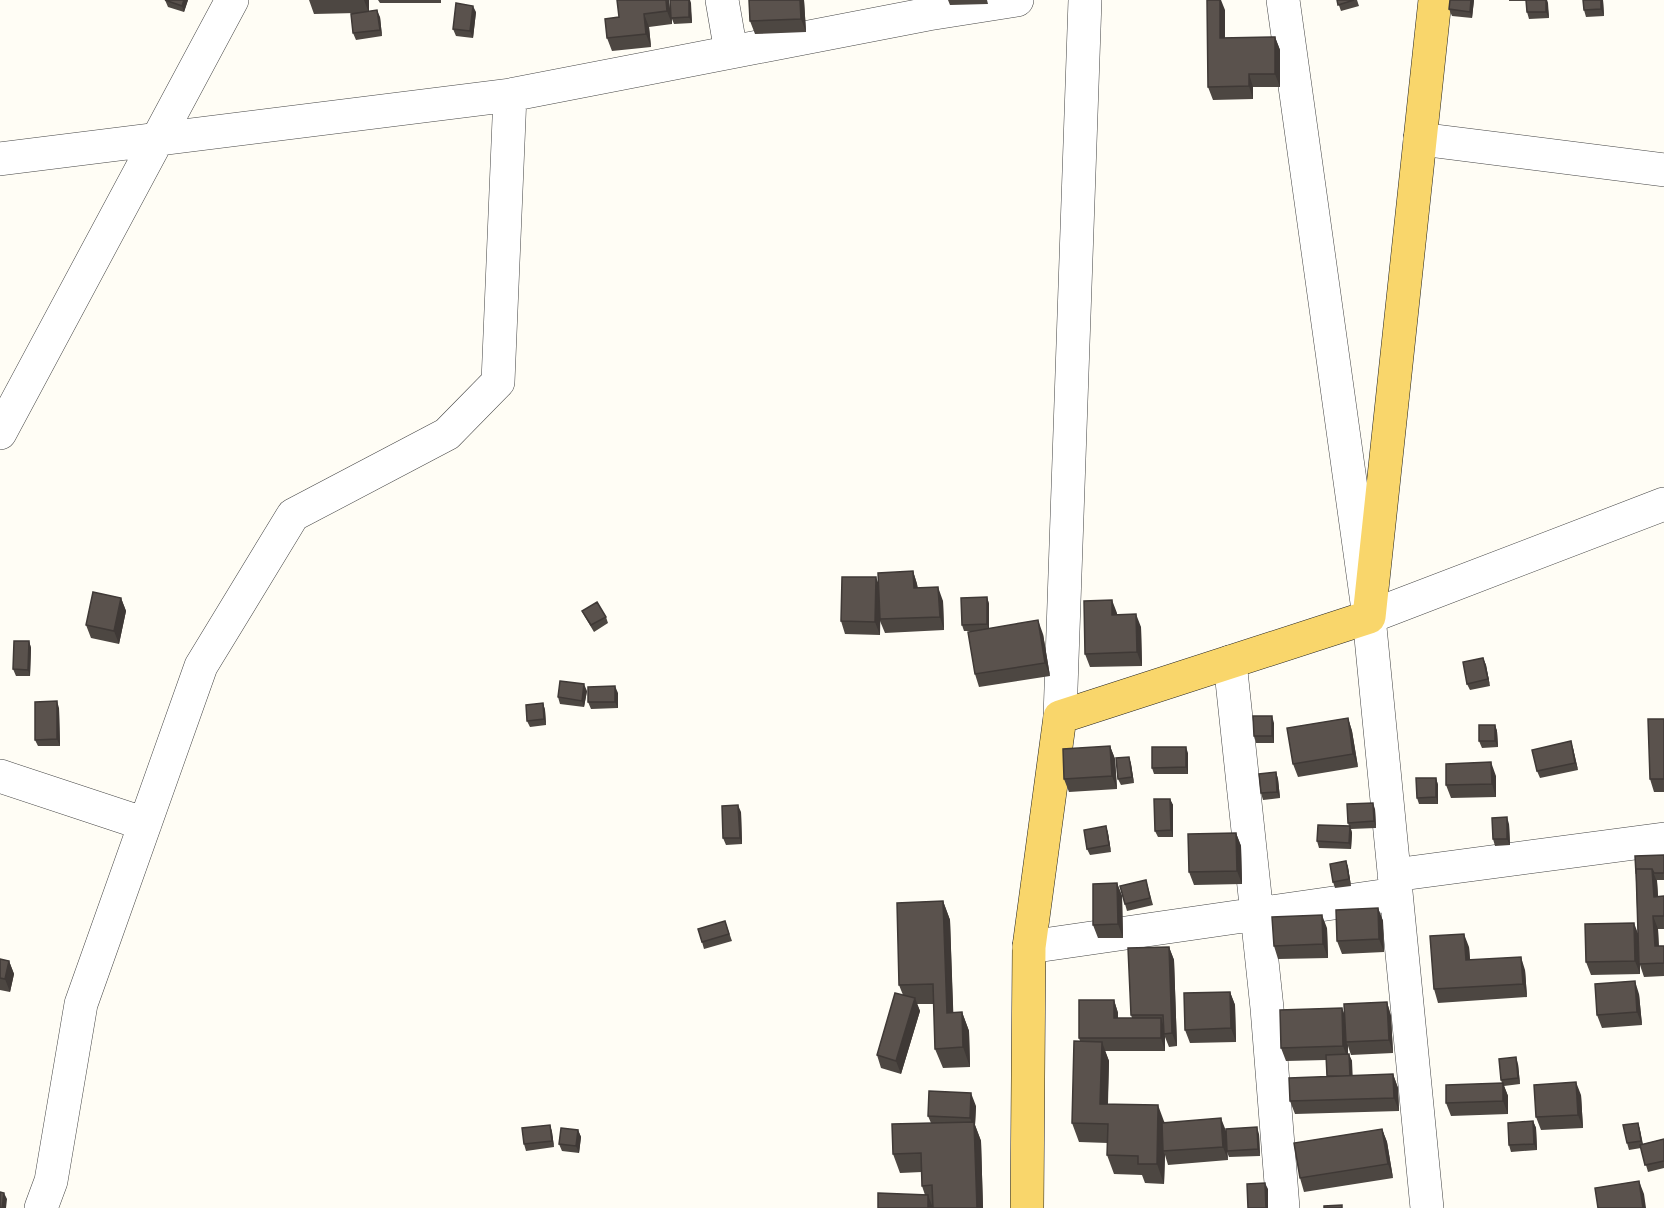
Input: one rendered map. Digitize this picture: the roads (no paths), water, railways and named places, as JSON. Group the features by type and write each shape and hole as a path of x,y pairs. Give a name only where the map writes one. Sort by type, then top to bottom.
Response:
{"main road":[{"path":"1027,1208 1029,947 1060,717 1369,617 1435,0"}],"street":[{"path":"0,433 232,0"},
{"path":"722,0 730,52"},
{"path":"0,159 510,95 730,52 927,7 1017,0"},
{"path":"1060,717 1085,0"},
{"path":"1283,0 1369,617 1427,1208"},
{"path":"41,1208 51,1181 81,1004 201,666 293,515 447,434 498,382 510,95"},
{"path":"1420,139 1664,170"},
{"path":"1369,617 1664,504"},
{"path":"1230,662 1267,1008 1283,1208"},
{"path":"0,777 145,824"},
{"path":"1029,947 1257,914 1395,885 1664,839"}]}
